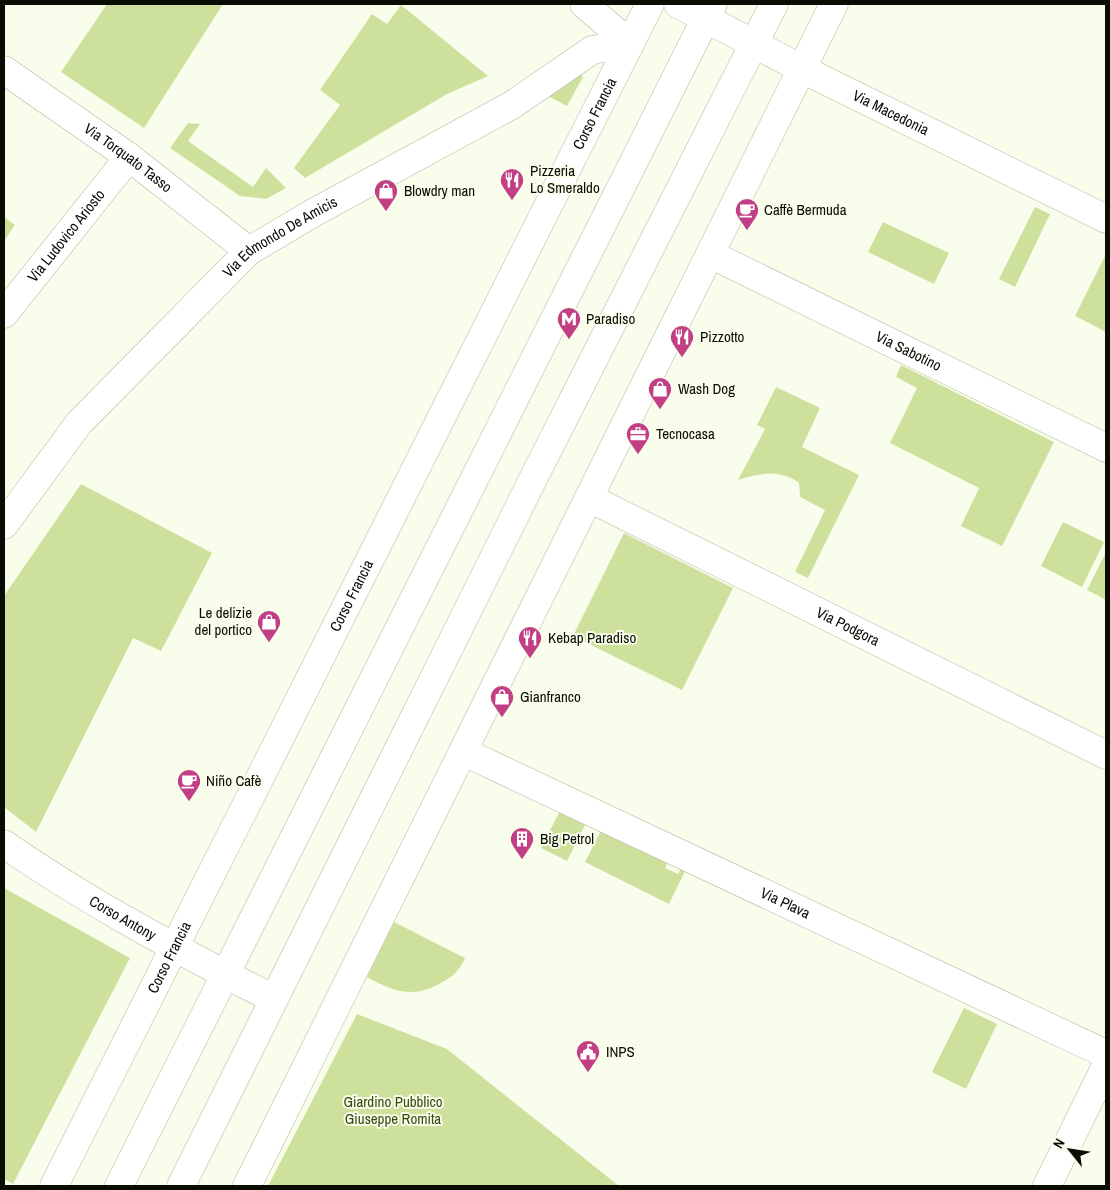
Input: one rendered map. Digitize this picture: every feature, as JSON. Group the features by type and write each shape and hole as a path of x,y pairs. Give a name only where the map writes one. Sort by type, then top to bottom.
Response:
{"street":[{"path":"584,4 630,44"},
{"name":"Corso Francia","path":"54,1186 650,4"},
{"name":"Via Macedonia","path":"678,4 710,11 753,44 1106,219"},
{"path":"181,1186 774,4"},
{"path":"248,1186 834,4"},
{"path":"119,1186 710,11"},
{"name":"Via Edmondo De Amicis","path":"4,525 79,423 249,251 313,213 512,105 592,50 630,44"},
{"name":"Via Torquato Tasso","path":"4,70 129,157 249,251"},
{"name":"Via Ludovico Ariosto","path":"4,314 129,157"},
{"name":"Via Sabotino","path":"710,254 1106,448"},
{"name":"Via Podgora","path":"589,498 1106,755"},
{"name":"Via Plava","path":"464,752 1106,1054"},
{"name":"Corso Antony","path":"4,844 50,875 174,948 274,999"},
{"path":"1047,1186 1106,1066"}],"green space":[{"path":"107,4 223,4 144,128 61,72"},
{"path":"401,5 488,76 447,94 305,178 294,168 340,105 320,90 372,14 387,24"},
{"path":"576,69 583,77 567,106 542,93"},
{"path":"188,123 200,124 188,141 253,187 266,168 286,188 266,199 240,196 170,148"},
{"path":"1035,207 1050,214 1015,287 999,279"},
{"path":"4,217 15,225 4,241"},
{"path":"883,222 949,253 934,284 868,252"},
{"path":"1106,254 1106,332 1075,316"},
{"path":"901,365 1054,442 1002,546 961,526 979,488 890,443 917,388 896,377"},
{"path":"776,387 820,408 802,447 859,475 808,578 795,572 825,510 800,497 799,483 784,476 762,474 738,480 765,429 757,425"},
{"path":"81,484 212,553 161,651 133,638 36,832 4,807 4,596"},
{"path":"1063,522 1104,542 1082,587 1041,566"},
{"path":"624,533 733,588 682,690 573,636"},
{"path":"1106,552 1106,600 1087,590"},
{"path":"562,807 588,819 567,861 541,848"},
{"path":"603,827 669,860 665,868 678,874 682,867 686,869 669,904 585,862"},
{"path":"4,888 130,958 13,1184 4,1179"},
{"path":"394,922 465,958 461,965 448,979 434,987 415,992 396,990 367,977"},
{"path":"964,1008 997,1024 966,1089 932,1072"},
{"name":"Giardino Pubblico Giuseppe Romita","path":"357,1014 447,1049 619,1186 268,1186"}],"place":[{"name":"Pizzeria Lo Smeraldo","path":"512,201"},
{"name":"Blowdry man","path":"386,212"},
{"name":"Caffè Bermuda","path":"747,231"},
{"name":"Paradiso","path":"569,340"},
{"name":"Pizzotto","path":"682,358"},
{"name":"Wash Dog","path":"660,410"},
{"name":"Tecnocasa","path":"638,455"},
{"name":"Le delizie del portico","path":"269,643"},
{"name":"Kebap Paradiso","path":"530,659"},
{"name":"Gianfranco","path":"502,718"},
{"name":"Niño Cafè","path":"189,802"},
{"name":"Big Petrol","path":"522,860"},
{"name":"INPS","path":"588,1073"}]}
